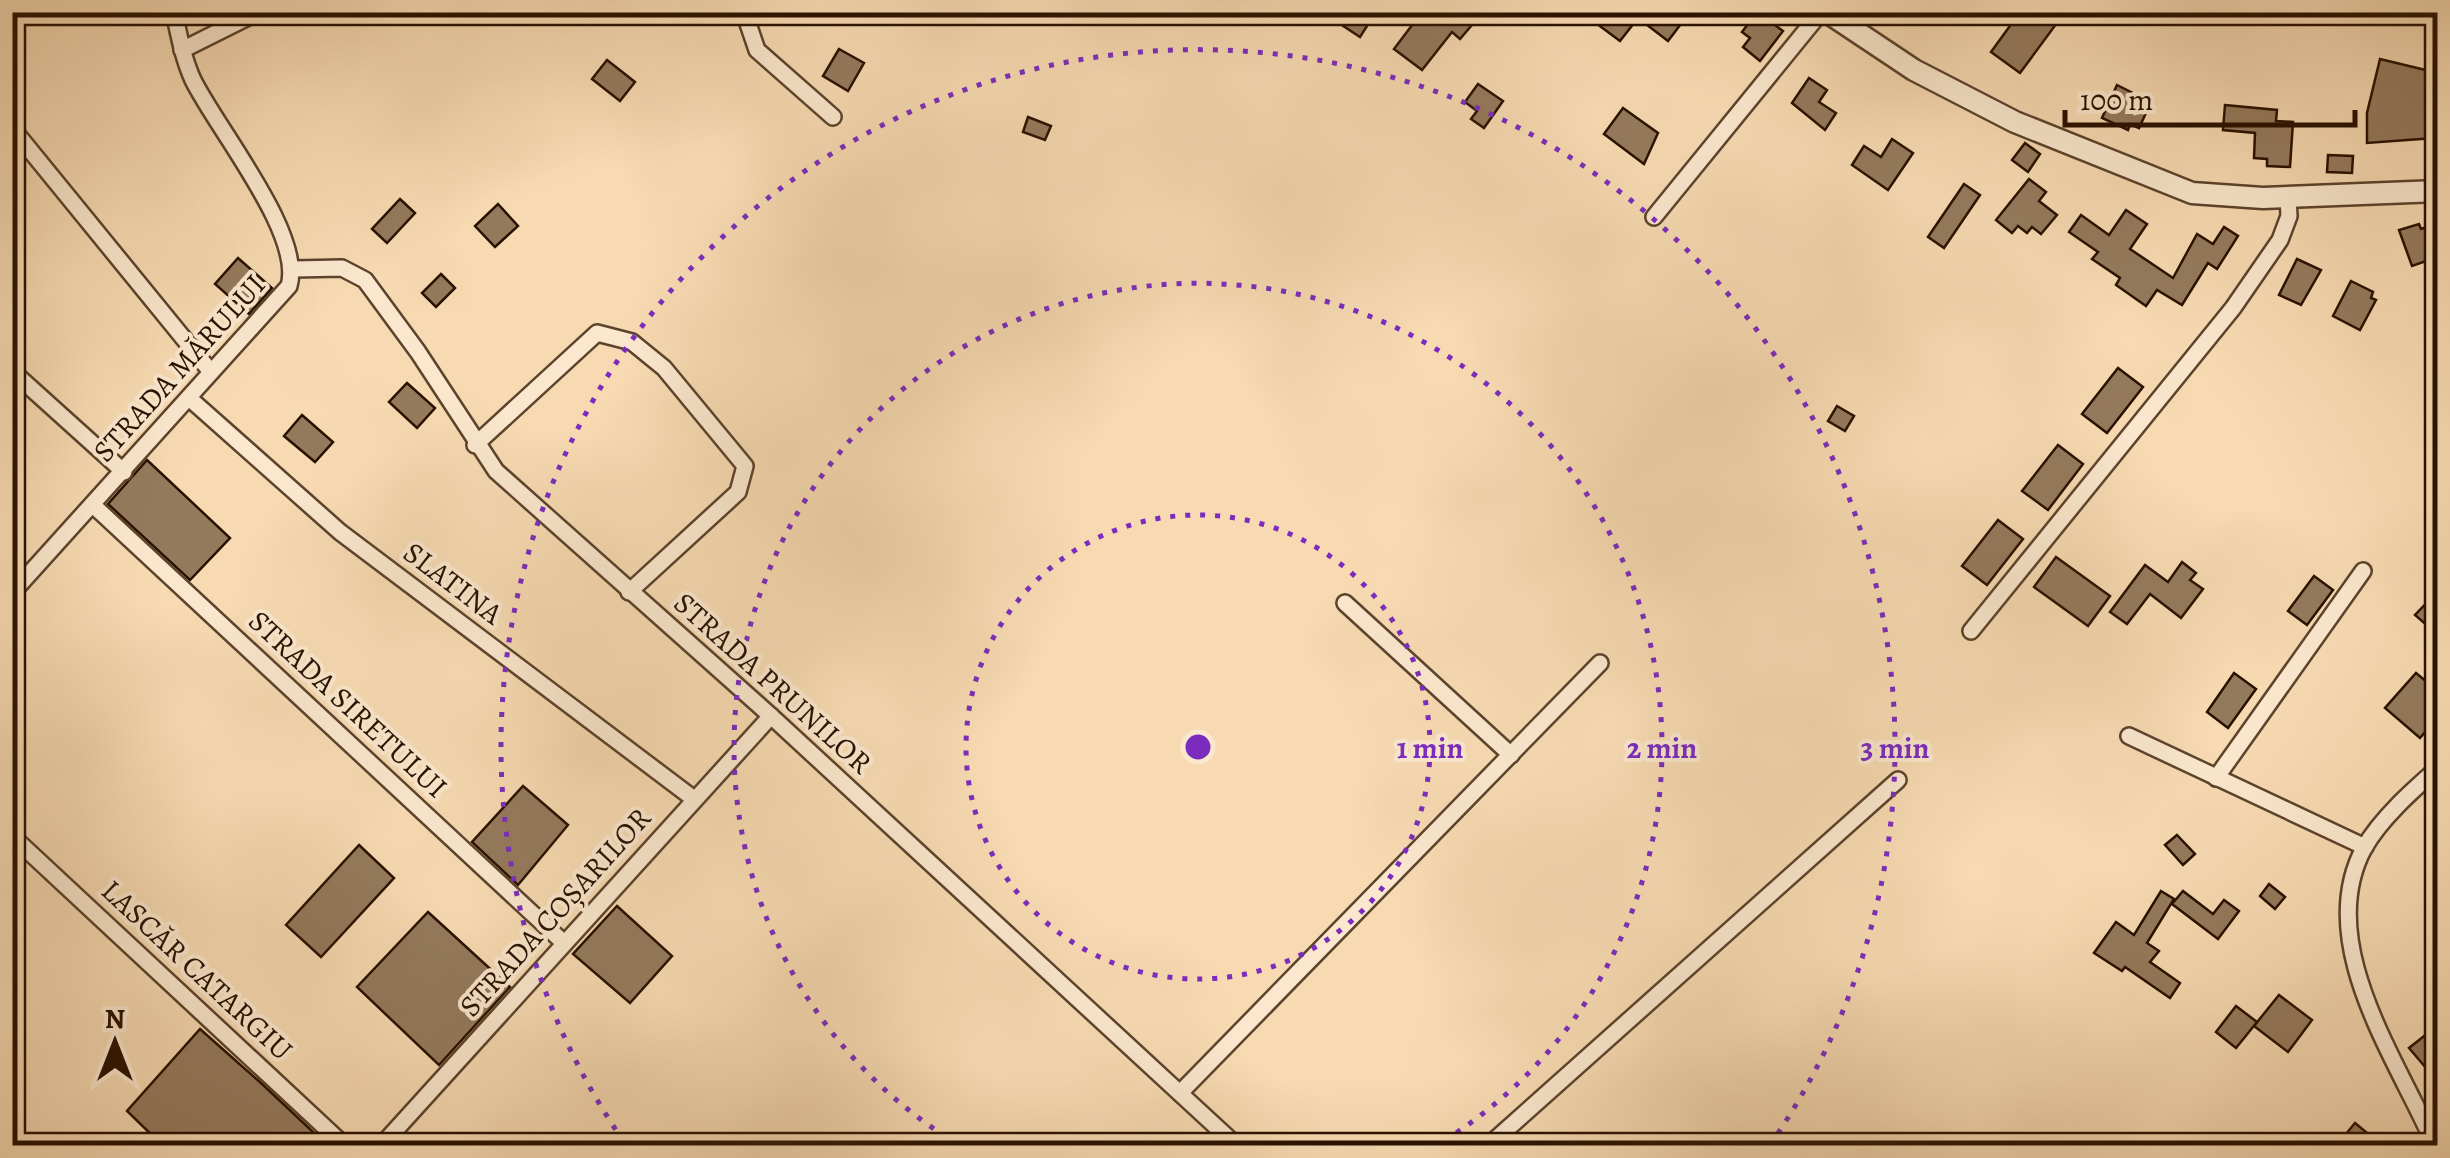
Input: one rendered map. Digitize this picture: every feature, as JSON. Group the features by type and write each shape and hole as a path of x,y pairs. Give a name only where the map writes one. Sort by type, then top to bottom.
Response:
{"street":[{"name":"STRADA MĂRULUI","path":"12,593 278,302 294,270 270,209 193,80 174,12"},
{"path":"182,50 258,12"},
{"path":"744,12 757,50 832,117"},
{"path":"1654,218 1824,12 1914,70 2015,122 2192,193 2288,198 2438,190"},
{"path":"12,128 211,372"},
{"path":"1971,631 2234,308 2280,240 2289,216 2288,198"},
{"name":"STRADA PRUNILOR","path":"294,270 342,268 365,280 496,471 771,716 1237,1146"},
{"path":"475,445 597,333 632,342 664,368 745,466 738,492 629,592"},
{"path":"12,371 124,472"},
{"name":"SLATINA","path":"189,398 340,532 694,799"},
{"name":"STRADA SIRETULUI","path":"94,506 564,943"},
{"path":"2216,778 2363,572"},
{"path":"1345,603 1511,756"},
{"path":"1180,1093 1600,664"},
{"name":"STRADA COȘARILOR","path":"381,1146 771,716"},
{"path":"2130,736 2365,847"},
{"path":"2435,1146 2358,974 2350,913 2353,882 2365,847 2438,768"},
{"path":"1488,1146 1898,780"},
{"name":"LASCĂR CATARGIU","path":"12,836 345,1146"}],"building":[{"path":"1322,12 1376,12 1360,37"},
{"path":"1422,12 1483,12 1460,39 1452,32 1422,70 1394,49"},
{"path":"1581,12 1690,12 1668,41 1638,18 1620,41"},
{"path":"1757,12 1783,31 1760,61 1743,47 1750,38 1742,32"},
{"path":"2020,12 2065,12 2020,73 1991,52"},
{"path":"839,49 864,63 848,91 823,76"},
{"path":"2380,59 2438,73 2434,138 2367,143 2367,113"},
{"path":"607,60 635,82 620,101 592,79"},
{"path":"1809,78 1827,90 1819,102 1836,113 1825,130 1792,103"},
{"path":"1478,84 1503,101 1484,128 1471,119 1477,111 1465,102"},
{"path":"2117,85 2151,102 2139,128 2130,124 2128,130 2102,118"},
{"path":"2225,105 2277,110 2276,121 2293,122 2290,167 2267,166 2267,159 2254,158 2255,133 2223,130"},
{"path":"1623,108 1658,133 1644,164 1604,134"},
{"path":"1028,117 1051,126 1045,140 1023,132"},
{"path":"1892,139 1913,153 1888,190 1852,165 1864,146 1881,157"},
{"path":"2025,143 2040,154 2028,172 2012,160"},
{"path":"2328,155 2353,156 2352,173 2327,172"},
{"path":"2029,179 2046,192 2039,201 2057,215 2041,234 2032,227 2027,233 2018,226 2012,233 1996,220"},
{"path":"1964,184 1980,195 1944,248 1928,237"},
{"path":"400,199 415,213 387,243 372,229"},
{"path":"498,204 518,226 495,247 475,226"},
{"path":"2126,210 2147,224 2130,249 2173,278 2197,234 2213,244 2224,227 2238,236 2217,269 2208,263 2182,305 2157,290 2146,306 2116,285 2120,278 2092,259 2098,252 2069,232 2081,215 2109,235"},
{"path":"2419,224 2421,229 2433,225 2438,257 2412,266 2399,230"},
{"path":"238,258 272,288 249,314 215,284"},
{"path":"2297,259 2321,270 2301,305 2279,295"},
{"path":"441,274 455,288 436,307 422,293"},
{"path":"2351,281 2373,292 2371,298 2376,300 2360,330 2333,316"},
{"path":"2118,368 2143,387 2107,433 2082,414"},
{"path":"407,383 435,408 417,428 389,402"},
{"path":"1837,406 1854,416 1845,431 1828,421"},
{"path":"302,415 333,442 315,462 284,436"},
{"path":"2058,445 2083,464 2048,510 2022,491"},
{"path":"147,460 230,538 190,580 108,504"},
{"path":"1998,520 2023,539 1987,585 1962,566"},
{"path":"2056,557 2110,596 2088,626 2034,587"},
{"path":"2182,562 2196,573 2190,580 2203,589 2181,618 2150,594 2127,624 2110,612 2145,565 2168,582"},
{"path":"2314,576 2333,590 2307,625 2288,611"},
{"path":"2438,591 2438,635 2415,615"},
{"path":"2234,673 2256,689 2228,728 2207,712"},
{"path":"2416,673 2438,691 2438,701 2427,714 2435,720 2420,738 2385,708"},
{"path":"523,786 568,825 518,885 472,842"},
{"path":"2177,835 2195,854 2183,865 2165,845"},
{"path":"359,845 394,878 321,957 286,925"},
{"path":"2269,884 2285,897 2275,909 2260,896"},
{"path":"2161,891 2174,899 2147,943 2159,951 2150,962 2180,983 2170,998 2125,967 2122,971 2094,953 2116,922 2134,935"},
{"path":"2183,891 2213,914 2224,900 2239,911 2218,939 2172,904"},
{"path":"617,906 672,956 630,1003 573,954"},
{"path":"428,912 510,987 439,1065 357,987"},
{"path":"2279,995 2312,1020 2288,1052 2254,1026"},
{"path":"2236,1006 2257,1022 2236,1048 2216,1032"},
{"path":"2438,1025 2438,1082 2409,1048"},
{"path":"200,1029 328,1146 163,1146 127,1111"},
{"path":"2355,1123 2383,1146 2336,1146"}]}
